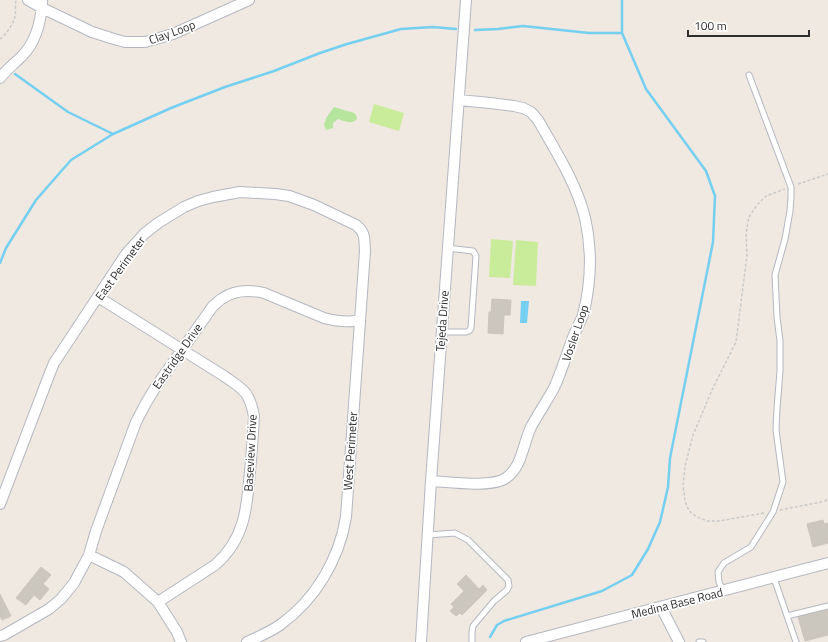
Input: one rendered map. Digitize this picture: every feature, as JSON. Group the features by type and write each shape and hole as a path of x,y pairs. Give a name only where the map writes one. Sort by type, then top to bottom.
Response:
{"street":[{"name":"Clay Loop","path":"28,0 42,4 92,32 125,42 145,42 173,34 249,0"},
{"name":"Tejeda Drive","path":"421,642 431,481 466,0"},
{"path":"0,78 23,55 32,43 40,21 42,4"},
{"name":"Vosler Loop","path":"431,481 479,484 500,482 516,468 531,428 560,374 582,316 589,282 589,252 585,219 580,203 575,188 538,120 531,112 523,108 490,102 459,100"},
{"name":"East Perimeter","path":"0,504 54,363 126,254 144,234 184,206 213,197 240,192 289,196 314,204 353,223"},
{"name":"West Perimeter","path":"247,642 268,633 293,616 316,589 336,555 341,542 346,517 365,251 364,234 361,229 353,223"},
{"name":"Eastridge Drive","path":"89,555 96,531 136,422 154,388 213,306 223,297 235,292 250,291 264,293 334,321 352,322 359,320"},
{"name":"Baseview Drive","path":"98,297 243,389 251,403 254,416 248,496 244,519 240,531 222,559 158,602"},
{"path":"0,636 49,609 61,599 74,583 89,555 124,572 158,602 177,632 181,642"},
{"name":"Medina Base Road","path":"526,642 828,563"},
{"path":"661,607 679,642"}],"lane":[{"path":"723,591 719,582 718,572 724,563 751,547 773,512 783,482 776,430 780,371 780,341 775,275 785,239 791,197 790,187 750,75"},
{"path":"442,332 466,332 471,328 476,256 472,251 448,248"},
{"path":"428,535 455,533 468,540 508,580 509,586 507,590 494,601 473,626 472,642"},
{"path":"774,578 796,642"},
{"path":"787,616 828,606"}],"path":[{"path":"0,39 5,35 16,16 16,0"},
{"path":"828,174 766,196 757,205 749,217 746,233 747,255 736,342 712,390 693,435 685,466 683,485 685,501 689,511 697,517 707,521 719,521 773,512 816,504 828,500"}],"green space":[{"path":"374,104 404,113 399,131 369,122"},
{"path":"334,107 354,113 357,119 350,122 338,119 333,123 333,128 326,130 324,125 326,118"},
{"path":"491,239 513,241 510,278 489,277"},
{"path":"516,240 538,242 536,286 513,285"}],"water":[{"path":"521,301 529,301 527,323 520,323"}],"building":[{"path":"492,299 511,300 510,315 504,315 503,334 488,333 489,312 491,312"},
{"path":"823,520 824,524 828,523 828,543 813,547 807,524"},
{"path":"41,567 51,575 43,584 49,589 40,600 34,595 26,605 16,598"},
{"path":"466,575 479,589 483,585 487,590 462,615 460,613 456,616 450,611 454,607 451,604 464,591 457,584"},
{"path":"0,594 11,616 2,620 0,616"},
{"path":"828,610 828,635 805,641 798,617"}],"waterway":[{"path":"490,637 497,625 504,621 602,591 632,575 648,549 660,522 668,487 670,458 713,242 715,196 706,171 646,89 622,33 622,0"},
{"path":"475,30 523,26 589,33 622,33"},
{"path":"0,263 6,248 36,200 71,160 113,134 171,108 225,87 347,44 401,29 433,27 456,29"},
{"path":"15,74 68,112 113,134"}]}
